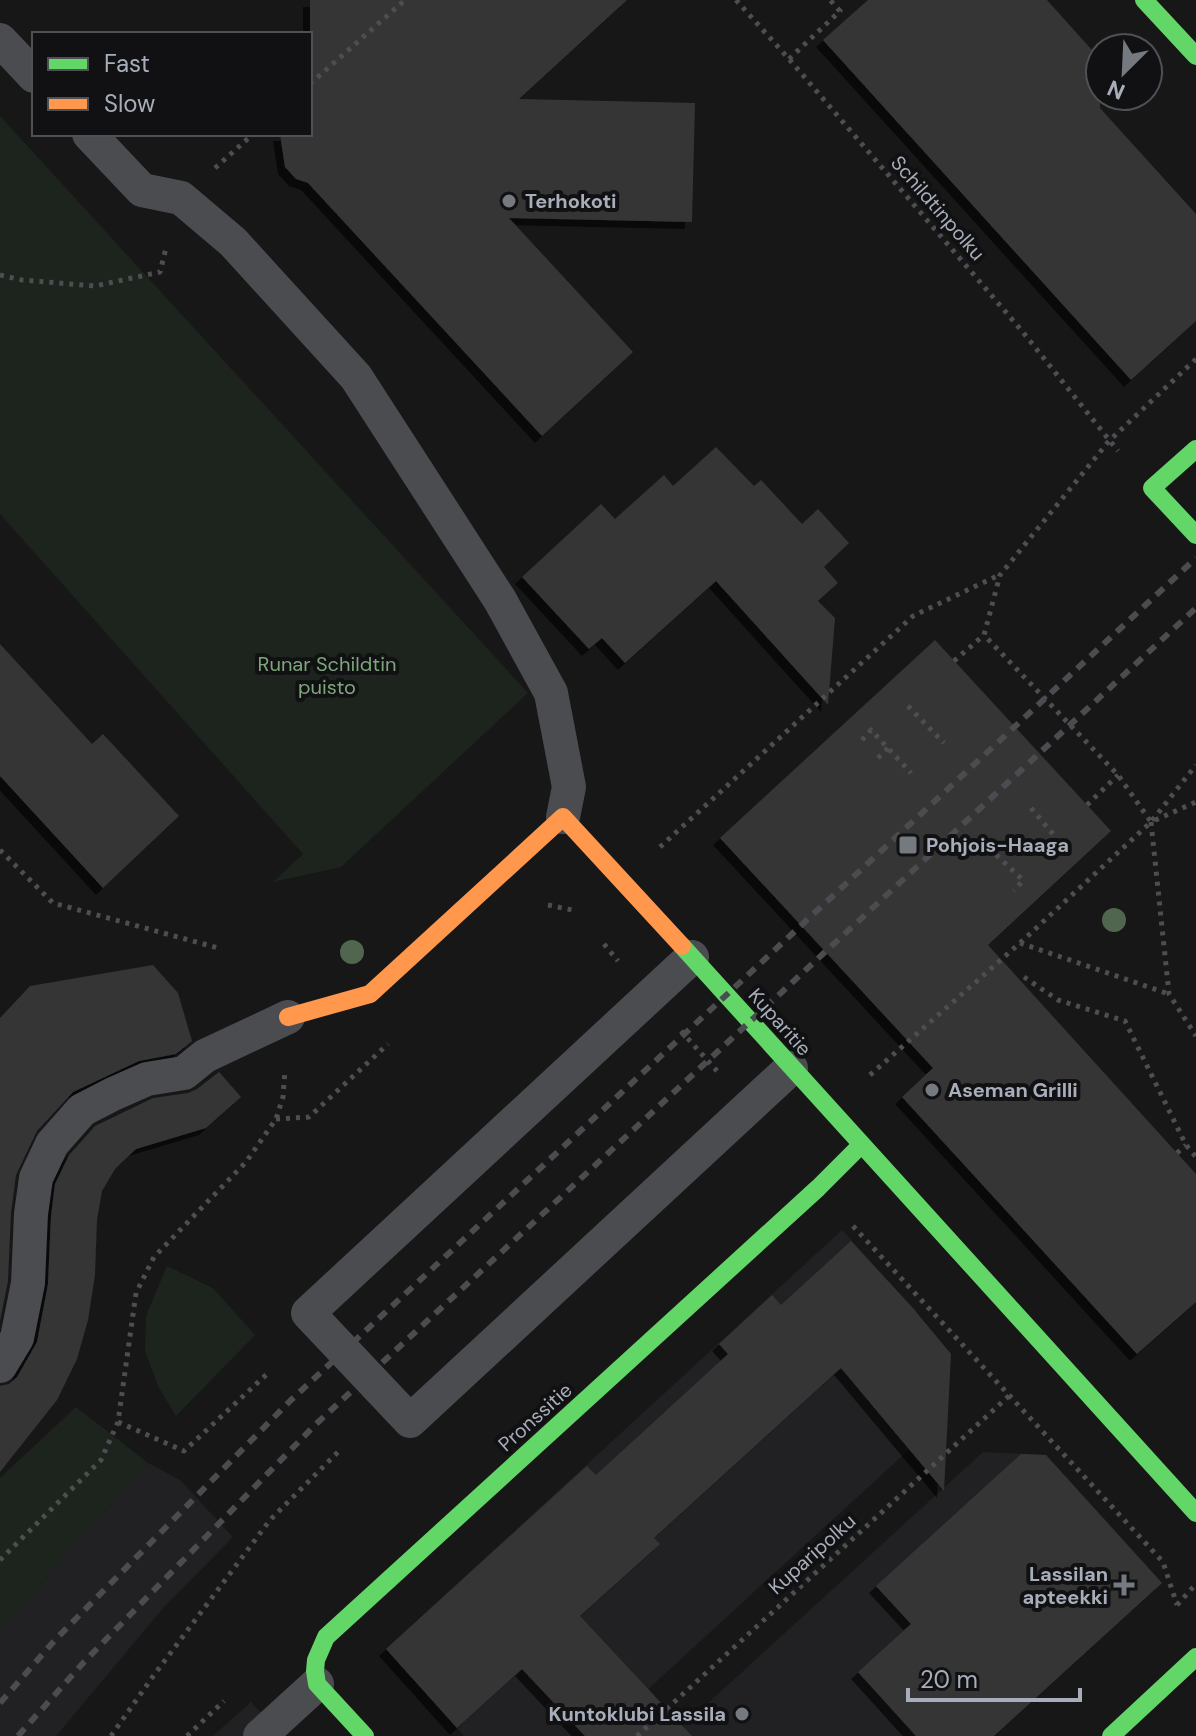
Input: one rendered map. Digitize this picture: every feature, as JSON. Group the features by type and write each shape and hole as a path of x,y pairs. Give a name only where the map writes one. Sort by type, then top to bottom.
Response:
{"street":[{"path":"1144,0 1196,56"},
{"path":"1196,449 1152,488 1196,535"},
{"path":"288,1017 370,994 563,817"},
{"name":"Kuparitie","path":"563,817 1196,1513"},
{"name":"Pronssitie","path":"317,1684 314,1664 326,1637 818,1188 861,1145"},
{"path":"1111,1736 1196,1657"},
{"path":"317,1684 365,1736"}],"lane":[{"path":"0,40 32,74"},
{"path":"91,136 142,190 181,198 233,242 356,377 500,600 551,693 569,787 563,817"},
{"path":"692,957 308,1313 410,1421 791,1068"},
{"path":"0,1366 17,1338 28,1283 36,1178 52,1144 82,1110 147,1079 184,1073 205,1056 288,1017"},
{"path":"260,1736 317,1684"}],"path":[{"path":"312,82 405,0"},
{"name":"Schildtinpolku","path":"736,0 1022,331 1109,441"},
{"path":"789,59 840,11 830,0"},
{"path":"0,275 22,280 95,286 160,272 181,198"},
{"path":"954,661 984,635 1000,575 1109,441 1196,359"},
{"path":"663,844 913,616 1000,575"},
{"path":"984,635 1118,775 1151,822 1169,994 1196,1036"},
{"path":"908,706 944,743"},
{"path":"862,740 871,730 911,773"},
{"path":"878,758 888,748"},
{"path":"861,1145 868,1077 1151,822 1196,765"},
{"path":"1087,805 1118,775"},
{"path":"1151,822 1196,802"},
{"path":"1031,808 1053,834"},
{"path":"989,848 1023,880 1014,891"},
{"path":"0,850 53,903 222,949"},
{"path":"1000,874 1008,866"},
{"path":"1020,943 1169,994"},
{"path":"1024,977 1058,1000 1125,1021 1186,1145 1196,1157"},
{"path":"0,1560 101,1460 118,1422 136,1293 154,1257 246,1162 276,1119"},
{"path":"1177,1153 1186,1145"},
{"path":"118,1422 184,1451 267,1374"},
{"name":"Kuparipolku","path":"637,1736 1009,1396"},
{"path":"111,1736 270,1520 338,1452"},
{"path":"1177,1605 1196,1584"}],"shaded area":[{"path":"842,1230 910,1305 948,1414 597,1736 464,1736 386,1649"},
{"path":"983,1452 1046,1455 1162,1583 994,1736 672,1736"},
{"path":"148,1463 180,1480 233,1537 164,1607 56,1736 0,1736 0,1629"},
{"path":"251,1702 283,1736 213,1736"}],"green space":[{"name":"Runar Schildtin puisto","path":"0,116 528,693 341,867 273,882 303,854 0,514"},
{"path":"167,1266 213,1288 255,1335 176,1416 158,1386 145,1351 146,1316"},
{"path":"76,1407 148,1463 0,1629 0,1478"}],"building":[{"name":"Terhokoti","path":"310,0 627,0 519,99 695,103 692,222 509,218 633,352 542,436 308,183 296,179 285,167 280,136 312,136"},
{"path":"868,0 1047,0 1084,41 1084,112 1104,112 1196,214 1196,321 1131,380 823,40"},
{"path":"716,447 754,486 761,480 802,524 818,509 849,543 824,567 838,583 818,601 835,618 828,705 716,581 625,663 602,638 589,649 522,577 601,504 615,519 664,475 673,486"},
{"path":"935,640 1111,831 988,945 1196,1174 1196,1302 1137,1354 902,1097 933,1068 720,838"},
{"path":"0,644 92,744 103,734 179,816 103,888 0,776"},
{"path":"153,965 178,993 192,1041 176,1054 139,1061 73,1092 37,1131 16,1175 8,1281 0,1321 0,1018 30,986"},
{"path":"219,1072 241,1097 206,1128 136,1149 115,1169 102,1191 97,1220 95,1275 88,1320 77,1359 57,1400 0,1472 0,1386 9,1384 17,1377 37,1342 48,1284 55,1184 69,1155 95,1126 153,1098 188,1093"},
{"path":"851,1241 951,1354 944,1491 841,1368 654,1538 660,1544 580,1616 692,1736 585,1736 522,1669 457,1728 386,1649 587,1466 596,1475 728,1354 719,1344 772,1295 781,1305"},
{"path":"1021,1454 1046,1455 1162,1583 994,1736 916,1736 858,1672 911,1624 876,1586"}],"railway":[{"path":"0,1703 55,1640 290,1401 1196,558"},
{"path":"18,1736 84,1662 315,1425 1196,608"}],"traffic: fast":[{"path":"1144,0 1196,56"},
{"path":"1196,449 1152,488 1196,535"},
{"path":"682,946 1196,1513"},
{"path":"365,1736 317,1684 316,1660 326,1637 818,1188 861,1145"},
{"path":"1111,1736 1196,1657"}],"traffic: slow":[{"path":"288,1017 370,994 563,817 682,946"}],"place":[{"name":"Terhokoti","path":"509,201"},
{"name":"Pohjois-Haaga","path":"908,845"},
{"name":"Aseman Grilli","path":"932,1090"},
{"name":"Lassilan apteekki","path":"1124,1585"},
{"name":"Kuntoklubi Lassila","path":"742,1714"}]}
